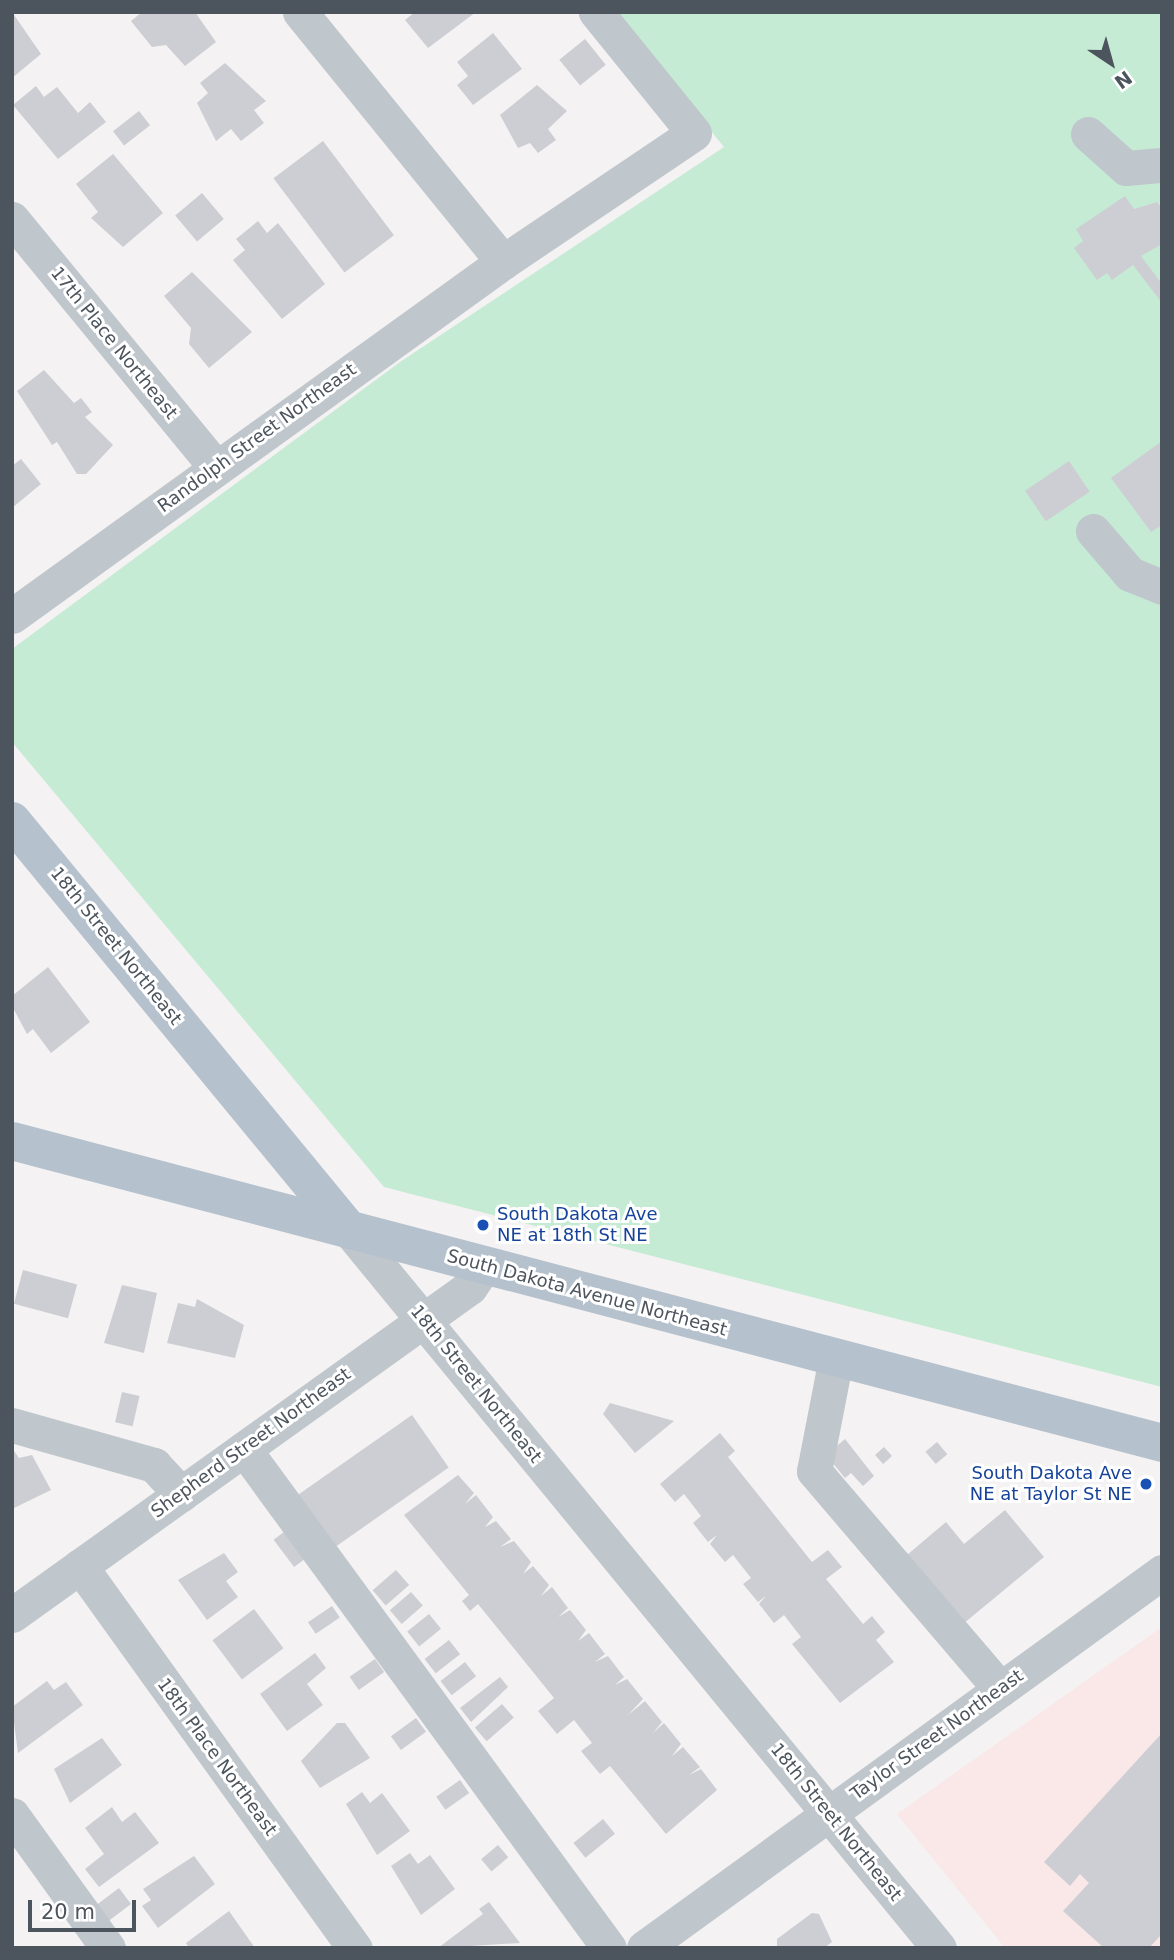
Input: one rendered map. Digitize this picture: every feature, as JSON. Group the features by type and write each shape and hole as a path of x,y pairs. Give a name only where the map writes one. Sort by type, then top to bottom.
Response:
{"main road":[{"name":"18th Street Northeast","path":"12,821 349,1230"},
{"name":"South Dakota Avenue Northeast","path":"12,1141 1162,1443"}],"street":[{"path":"300,12 503,261"},
{"name":"Randolph Street Northeast","path":"12,615 503,261 694,134 596,12"},
{"path":"1088,134 1126,168 1162,165"},
{"name":"17th Place Northeast","path":"12,219 216,467"},
{"path":"1093,531 1130,574 1162,587"},
{"name":"18th Street Northeast","path":"349,1230 939,1948"},
{"name":"Shepherd Street Northeast","path":"12,1615 470,1287 484,1266"},
{"path":"836,1358 814,1471 999,1689"},
{"path":"12,1425 154,1465 181,1494"},
{"path":"244,1449 609,1948"},
{"name":"18th Place Northeast","path":"80,1566 355,1948"},
{"name":"Taylor Street Northeast","path":"659,1943 829,1814 1162,1572"},
{"path":"12,1815 108,1948"}],"shaded area":[{"path":"1162,1627 1162,1948 1005,1948 897,1814"}],"green space":[{"path":"614,12 1162,12 1162,1387 384,1187 12,742 12,649 400,362 724,147"}],"building":[{"path":"12,12 41,54 12,78"},
{"path":"142,12 195,12 216,42 185,66 166,45 152,47 131,21"},
{"path":"415,12 476,12 428,48 405,20"},
{"path":"493,33 522,69 473,105 457,85 468,76 457,62"},
{"path":"585,39 606,65 580,85 559,60"},
{"path":"225,63 266,101 254,110 264,123 241,141 231,129 216,141 197,103 208,93 200,83"},
{"path":"537,85 567,111 548,129 556,140 538,153 530,143 518,148 500,115"},
{"path":"36,86 44,97 57,87 78,113 90,102 106,122 58,159 13,105"},
{"path":"139,111 150,125 124,146 113,131"},
{"path":"323,141 394,235 344,273 273,178"},
{"path":"113,154 163,213 123,247 91,218 98,212 76,184"},
{"path":"202,193 224,219 197,242 175,215"},
{"path":"1125,196 1134,209 1157,202 1162,209 1162,244 1141,256 1162,284 1162,303 1133,265 1112,280 1107,273 1097,280 1074,248 1083,241 1076,229"},
{"path":"258,221 267,233 278,223 325,284 282,319 233,260 245,250 236,239"},
{"path":"192,272 252,332 209,368 189,344 191,328 164,296"},
{"path":"44,370 74,403 81,398 92,412 85,417 113,445 86,474 77,474 57,442 52,445 17,391"},
{"path":"1162,441 1162,525 1151,532 1111,478"},
{"path":"21,459 41,484 12,508 12,466"},
{"path":"1069,461 1090,492 1046,521 1025,491"},
{"path":"48,967 90,1022 51,1053 33,1029 27,1034 12,1006 12,996"},
{"path":"23,1270 77,1284 68,1318 14,1304"},
{"path":"122,1285 157,1293 144,1353 104,1343"},
{"path":"197,1299 244,1325 235,1358 167,1343 178,1303 195,1307"},
{"path":"122,1392 140,1396 133,1426 115,1422"},
{"path":"610,1403 674,1421 635,1453 603,1414"},
{"path":"412,1415 449,1467 335,1547 298,1495"},
{"path":"720,1433 735,1451 728,1457 812,1562 828,1550 842,1567 826,1579 863,1624 872,1616 885,1632 876,1640 894,1662 840,1703 792,1644 801,1637 784,1615 774,1623 759,1604 766,1596 758,1602 743,1584 751,1578 733,1555 725,1562 710,1544 717,1535 708,1542 693,1523 701,1516 684,1494 675,1502 660,1484"},
{"path":"845,1439 874,1476 863,1486 851,1473 845,1478 826,1455"},
{"path":"937,1442 947,1454 936,1464 926,1452"},
{"path":"884,1447 892,1456 883,1464 875,1455"},
{"path":"12,1448 19,1458 32,1455 51,1490 12,1509"},
{"path":"458,1475 474,1493 465,1504 476,1495 493,1517 485,1527 496,1521 511,1539 500,1547 514,1541 531,1562 523,1574 533,1566 549,1585 541,1596 552,1587 568,1608 558,1617 570,1610 586,1630 578,1641 589,1633 605,1654 595,1662 608,1656 624,1677 615,1685 627,1679 643,1699 628,1715 645,1701 662,1722 653,1733 664,1723 681,1744 672,1756 683,1747 700,1767 689,1775 701,1769 717,1790 666,1834 610,1766 600,1774 581,1751 592,1743 574,1720 557,1734 538,1711 554,1698 478,1604 470,1611 462,1601 469,1595 404,1515"},
{"path":"1005,1510 1044,1557 963,1624 907,1555 946,1522 964,1544"},
{"path":"288,1529 308,1556 294,1567 274,1540"},
{"path":"224,1553 238,1572 226,1581 238,1597 207,1620 178,1580"},
{"path":"396,1570 409,1585 386,1605 373,1590"},
{"path":"411,1592 423,1606 402,1624 390,1610"},
{"path":"332,1606 340,1618 316,1634 308,1622"},
{"path":"254,1609 283,1648 242,1679 212,1640"},
{"path":"429,1614 441,1629 419,1646 407,1632"},
{"path":"449,1640 460,1654 436,1673 425,1659"},
{"path":"315,1653 326,1668 307,1684 323,1705 287,1731 260,1694"},
{"path":"375,1659 384,1672 359,1690 350,1677"},
{"path":"465,1662 476,1676 452,1695 441,1681"},
{"path":"500,1677 508,1687 471,1722 460,1708"},
{"path":"47,1681 54,1690 66,1682 83,1705 18,1753 12,1707"},
{"path":"502,1704 514,1718 487,1741 475,1728"},
{"path":"416,1718 426,1732 401,1750 391,1736"},
{"path":"337,1723 345,1723 370,1758 320,1788 301,1761"},
{"path":"1162,1733 1162,1934 1149,1948 1104,1948 1063,1911 1089,1883 1080,1874 1070,1886 1044,1862"},
{"path":"102,1738 122,1765 70,1803 54,1769"},
{"path":"460,1780 469,1793 445,1810 436,1797"},
{"path":"362,1792 370,1803 382,1793 410,1831 377,1855 346,1804"},
{"path":"112,1807 122,1822 135,1812 159,1843 99,1887 85,1869 104,1854 85,1828"},
{"path":"603,1819 615,1834 585,1858 573,1843"},
{"path":"498,1845 508,1857 491,1871 481,1859"},
{"path":"410,1853 418,1864 430,1855 455,1889 421,1915 391,1866"},
{"path":"194,1856 215,1884 158,1928 142,1906 151,1900 143,1889"},
{"path":"119,1888 131,1904 105,1923 93,1907"},
{"path":"489,1902 520,1943 438,1948 483,1914 479,1909"},
{"path":"229,1911 255,1948 189,1948 186,1943"},
{"path":"812,1913 819,1914 832,1942 824,1948 777,1948 777,1939"}],"place":[{"name":"South Dakota Ave NE at 18th St NE","path":"483,1225"},
{"name":"South Dakota Ave NE at Taylor St NE","path":"1146,1484"}]}
